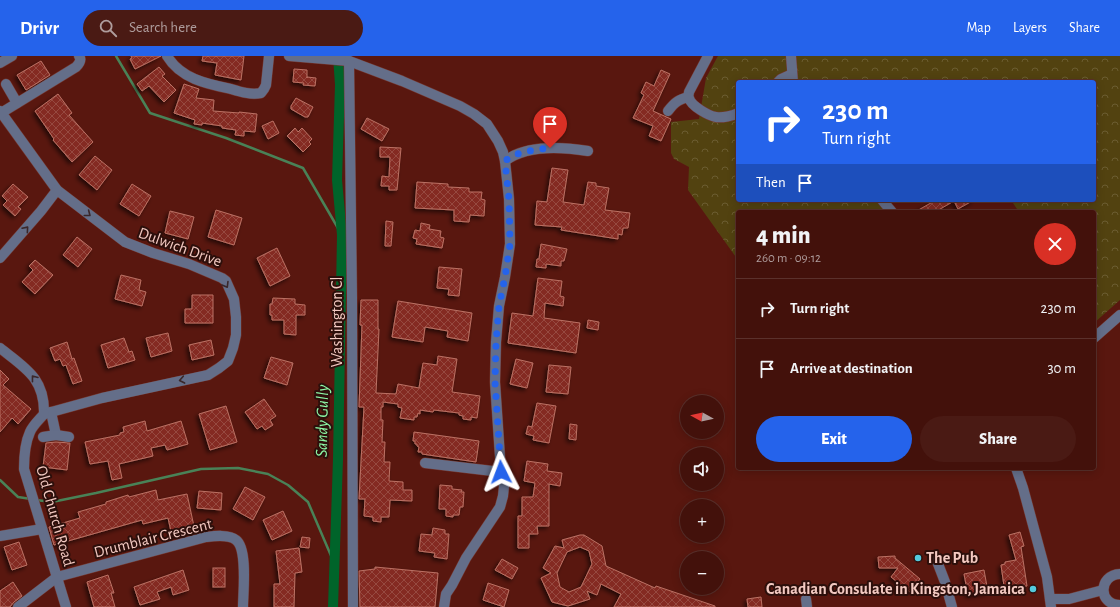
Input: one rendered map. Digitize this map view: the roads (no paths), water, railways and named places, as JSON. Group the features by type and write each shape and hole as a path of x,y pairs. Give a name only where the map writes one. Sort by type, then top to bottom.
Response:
{"street":[{"path":"0,63 12,56"},
{"path":"1,112 76,67 80,63 80,56"},
{"path":"167,56 182,72 202,82 251,94 261,93 264,90 266,85 269,56"},
{"path":"289,56 349,61 408,83 460,106 487,124 503,152 509,199 510,244 499,306 495,382 501,472 504,486 503,496 500,507 466,558 446,594 444,607"},
{"path":"708,56 689,92 688,97 700,110 710,115 717,117 736,113"},
{"path":"780,80 793,78 791,56"},
{"name":"Washington Cl","path":"349,61 352,297 353,607"},
{"path":"6,84 17,103"},
{"path":"668,110 679,100 688,97"},
{"name":"Dulwich Drive","path":"1,112 57,190 125,242 190,264 222,278 226,282 234,299 236,335 233,348 228,361 208,375 109,396 48,413"},
{"path":"505,161 512,156 527,151 550,148 588,151"},
{"path":"0,258 41,211 57,190"},
{"path":"884,202 890,210"},
{"path":"1096,336 1120,315"},
{"path":"0,348 31,374 38,383 56,435"},
{"name":"Old Church Road","path":"48,413 31,430 26,443 24,469 66,607"},
{"path":"43,437 56,435 69,437"},
{"path":"425,463 501,472"},
{"path":"1017,470 1047,577 1051,603 1103,590"},
{"path":"0,536 42,529"},
{"name":"Drumblair Crescent","path":"57,577 206,537 226,536 236,540 242,548 244,560 243,607"},
{"path":"935,556 946,582 952,607"},
{"path":"1120,574 1108,579 1103,590 1109,602 1120,605"},
{"path":"18,607 57,577"}],"waterway":[{"path":"116,56 150,113 226,138 303,168 342,235"},
{"name":"Sandy Gully","path":"333,607 338,459 342,235 337,180 340,85 338,56"},
{"path":"36,500 52,502 201,469 238,468 268,474 288,485 308,502 335,565"},
{"path":"0,480 18,497 31,499"}],"place":[{"name":"The Pub","path":"918,558"},
{"name":"Canadian Consulate in Kingston, Jamaica","path":"1033,589"}]}
